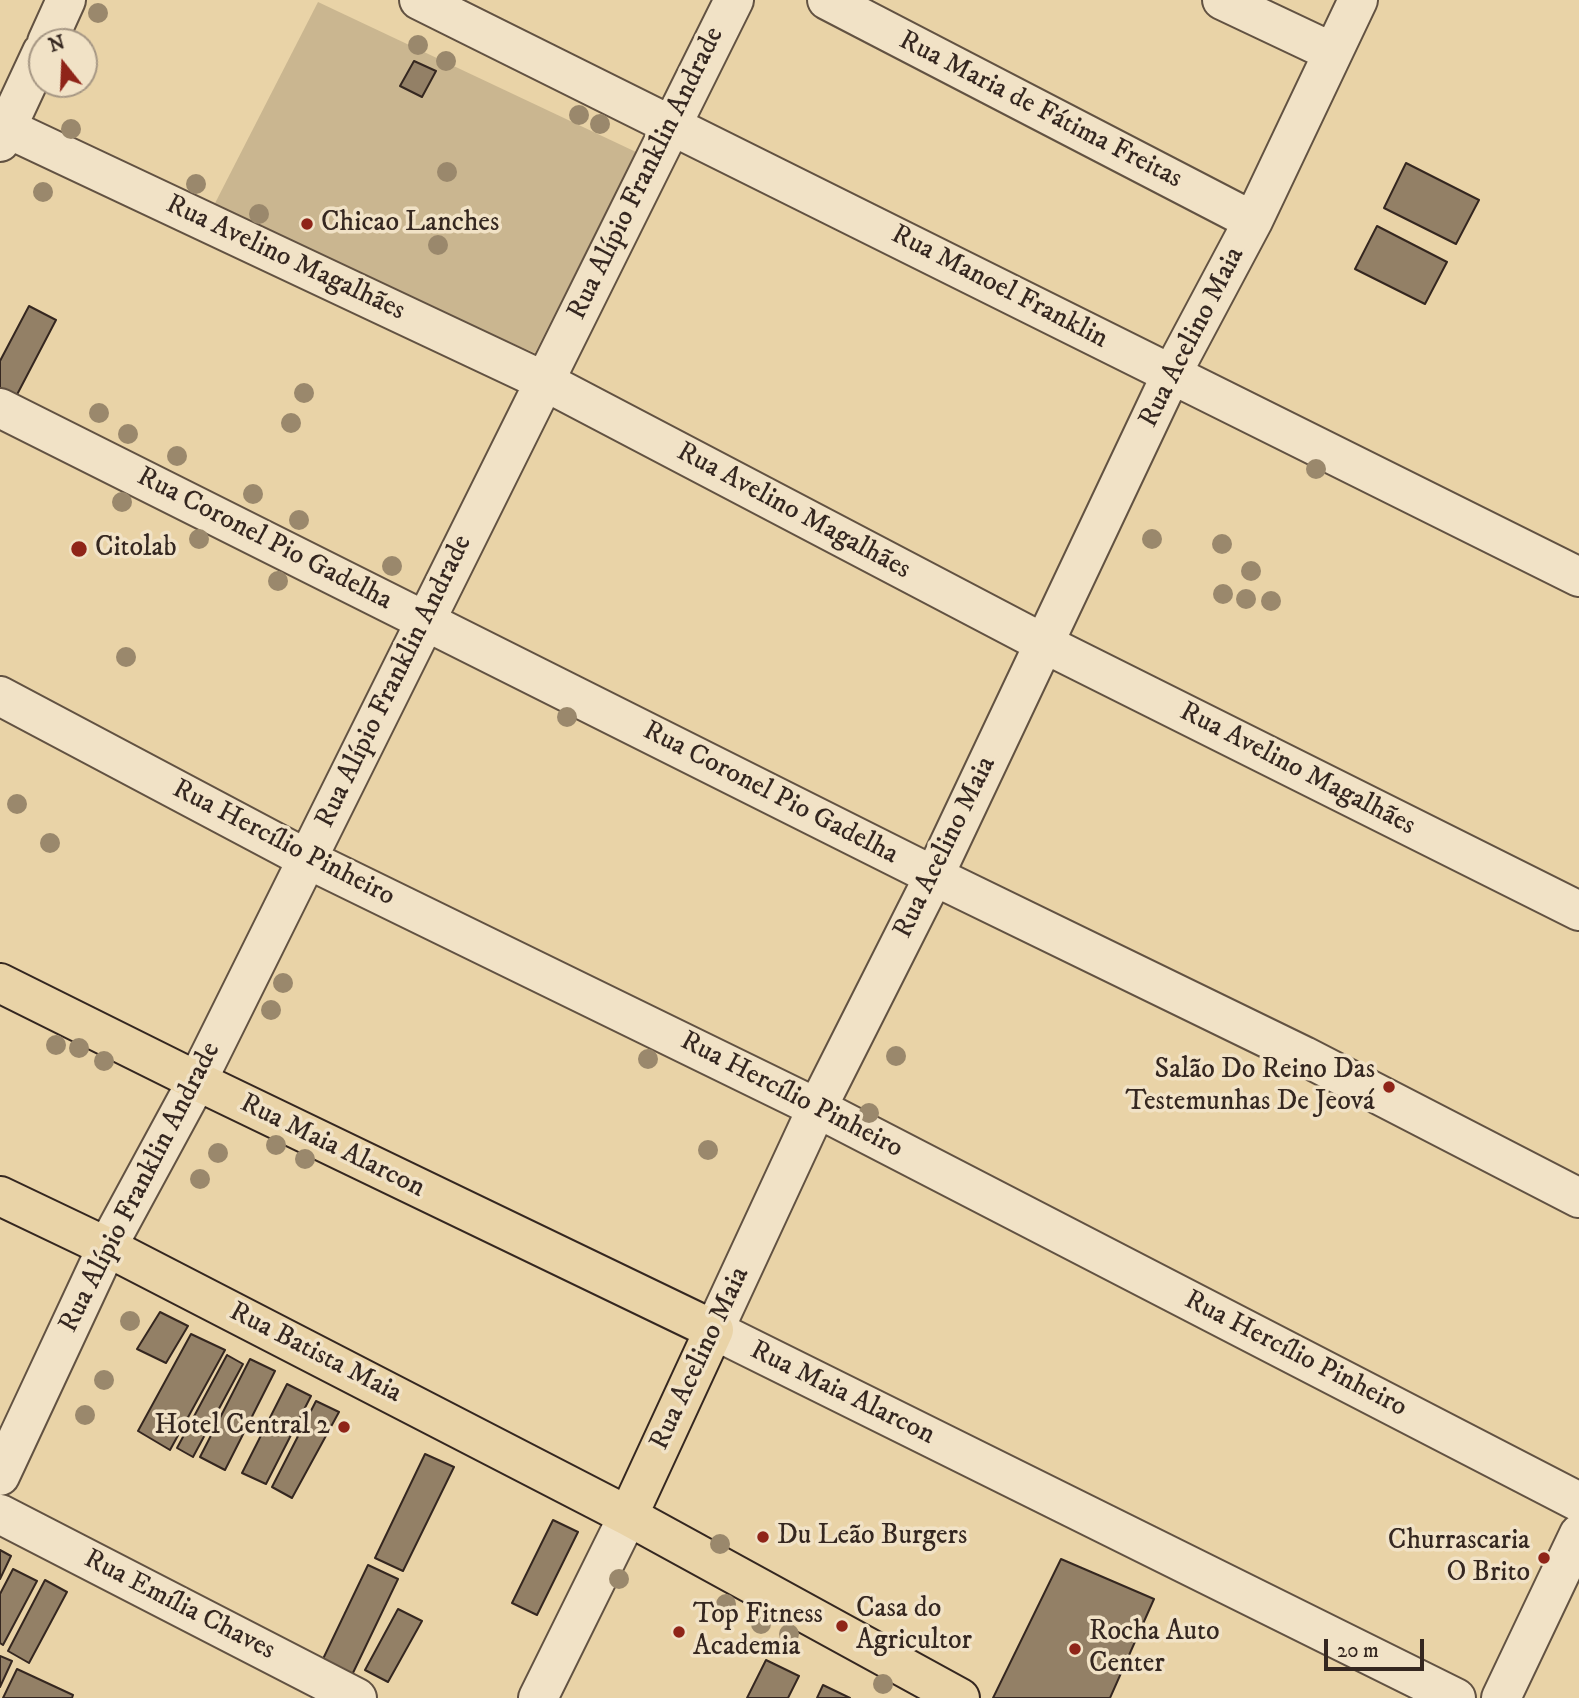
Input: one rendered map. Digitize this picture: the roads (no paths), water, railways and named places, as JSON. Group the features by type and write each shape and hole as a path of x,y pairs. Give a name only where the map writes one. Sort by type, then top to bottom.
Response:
{"main road":[{"name":"Rua Maia Alarcon","path":"0,983 197,1082 714,1330"},
{"name":"Rua Batista Maia","path":"0,1196 107,1247 628,1516 960,1698"},
{"name":"Rua Acelino Maia","path":"628,1516 714,1330"}],"street":[{"path":"53,28 66,0"},
{"name":"Rua Manoel Franklin","path":"419,0 1579,578"},
{"name":"Rua Alípio Franklin Andrade","path":"0,1476 107,1247 197,1082 734,0"},
{"name":"Rua Maria de Fátima Freitas","path":"827,0 1253,221"},
{"path":"1222,0 1332,52"},
{"name":"Rua Acelino Maia","path":"714,1330 817,1108 934,876 1171,375 1253,221 1358,0"},
{"path":"2,132 28,80"},
{"name":"Rua Avelino Magalhães","path":"2,132 544,381 1043,643 1579,911"},
{"name":"Rua Coronel Pio Gadelha","path":"0,408 934,876 1304,1056 1579,1198"},
{"name":"Rua Hercílio Pinheiro","path":"0,696 307,859 817,1108 1579,1502"},
{"name":"Rua Maia Alarcon","path":"714,1330 1456,1698"},
{"name":"Rua Emília Chaves","path":"0,1514 357,1698"},
{"name":"Rua Acelino Maia","path":"538,1698 628,1516"},
{"path":"1500,1698 1579,1534"}],"place":[{"name":"Chicao Lanches","path":"307,224"},
{"name":"Citolab","path":"79,549"},
{"name":"Salão Do Reino Das Testemunhas De Jeová","path":"1389,1087"},
{"name":"Hotel Central 2","path":"344,1427"},
{"name":"Du Leão Burgers","path":"763,1537"},
{"name":"Churrascaria O Brito","path":"1544,1558"},
{"name":"Casa do Agricultor","path":"842,1626"},
{"name":"Top Fitness Academia","path":"679,1632"},
{"name":"Rocha Auto Center","path":"1075,1649"}]}
